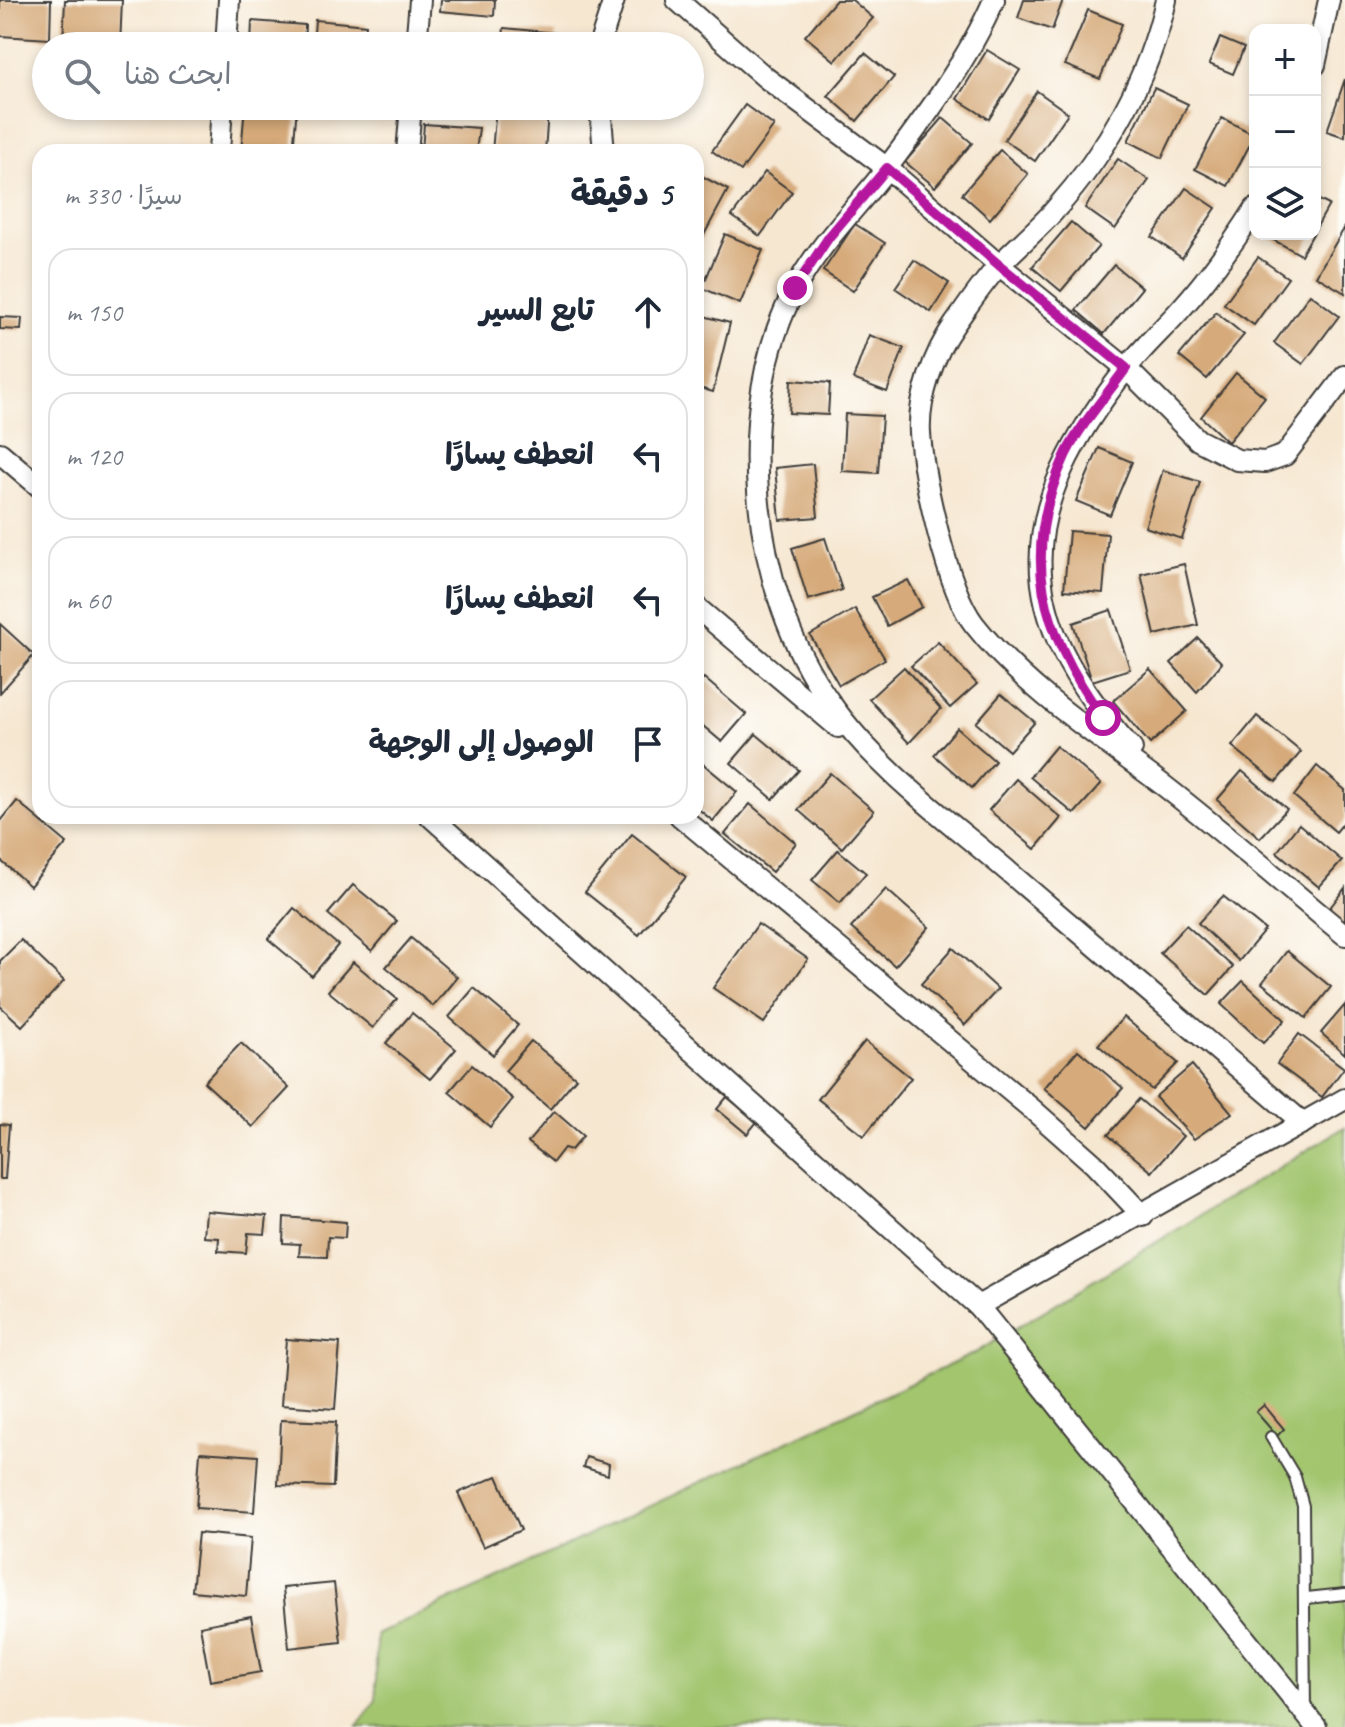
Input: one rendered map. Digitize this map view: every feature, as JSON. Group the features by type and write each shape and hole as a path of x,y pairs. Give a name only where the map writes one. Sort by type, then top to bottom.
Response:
{"street":[{"path":"227,32 229,0"},
{"path":"417,32 420,0"},
{"path":"604,32 614,0"},
{"path":"677,0 766,78 887,168 999,265 1126,368 1198,440 1237,460 1265,462 1285,455 1345,376"},
{"path":"896,776 830,704 795,647 764,555 758,449 761,400 770,356 795,288 829,237 887,168 958,68 994,0"},
{"path":"1166,0 1144,70 1119,121 1089,168 1053,212 999,265 951,328 929,379 922,407 920,433 928,480 948,566 973,622 1024,677 1167,788 1345,935"},
{"path":"1321,37 1329,0"},
{"path":"220,144 221,120"},
{"path":"408,144 410,120"},
{"path":"601,120 603,144"},
{"path":"1167,788 1103,718 1072,674 1041,594 1041,524 1067,452 1126,368 1209,275 1249,218"},
{"path":"0,453 32,480"},
{"path":"704,614 1303,1123"},
{"path":"439,824 978,1306 1311,1722"},
{"path":"690,824 1032,1109 1094,1164 1143,1216"},
{"path":"978,1306 1143,1216 1345,1099"}],"lane":[{"path":"1271,1437 1295,1477 1303,1506 1311,1722"},
{"path":"1307,1598 1345,1594"}],"green space":[{"path":"1345,1127 1345,1727 357,1727 376,1700 376,1635 975,1353"}],"building":[{"path":"0,0 51,0 50,32 32,32 32,38 0,36"},
{"path":"65,0 122,0 121,32 64,32"},
{"path":"441,0 495,0 494,16 440,11"},
{"path":"836,0 852,0 873,18 835,61 805,36"},
{"path":"1024,0 1063,0 1052,30 1018,18"},
{"path":"1088,10 1122,24 1100,79 1065,65"},
{"path":"315,20 366,25 365,32 314,32"},
{"path":"252,21 305,25 305,32 252,32"},
{"path":"504,28 546,32 504,32"},
{"path":"1220,38 1244,48 1233,74 1209,64"},
{"path":"987,50 1020,70 989,119 957,99"},
{"path":"865,53 894,77 857,121 828,96"},
{"path":"1345,79 1345,137 1327,131"},
{"path":"1154,88 1188,104 1162,158 1128,141"},
{"path":"1037,91 1068,113 1035,161 1004,140"},
{"path":"745,105 774,126 741,171 712,151"},
{"path":"943,118 972,143 935,187 905,162"},
{"path":"1222,118 1249,132 1249,146 1228,186 1195,169"},
{"path":"244,120 296,120 294,144 242,144"},
{"path":"495,120 547,120 546,144 493,144"},
{"path":"424,124 479,128 477,144 423,144"},
{"path":"1000,150 1028,174 990,219 962,194"},
{"path":"1118,159 1149,180 1115,229 1085,208"},
{"path":"765,172 792,192 760,236 732,216"},
{"path":"704,177 728,190 704,235"},
{"path":"1186,188 1216,208 1182,258 1152,237"},
{"path":"1321,201 1329,205 1321,219"},
{"path":"1071,222 1099,246 1061,291 1032,267"},
{"path":"855,224 885,243 853,291 823,271"},
{"path":"1345,227 1345,293 1316,276"},
{"path":"725,234 763,250 740,304 704,289"},
{"path":"1274,240 1310,240 1301,255"},
{"path":"1258,257 1288,278 1254,325 1224,304"},
{"path":"914,260 949,283 931,312 895,288"},
{"path":"1114,265 1142,288 1104,334 1076,310"},
{"path":"1310,294 1339,316 1303,364 1274,343"},
{"path":"1216,312 1244,335 1207,379 1179,356"},
{"path":"704,316 730,323 713,392 704,389"},
{"path":"0,317 22,318 21,330 0,329"},
{"path":"869,335 904,348 887,392 853,379"},
{"path":"1236,373 1265,397 1228,442 1201,417"},
{"path":"791,380 830,383 828,415 789,413"},
{"path":"845,414 882,416 878,473 842,471"},
{"path":"1099,448 1132,462 1110,515 1076,501"},
{"path":"813,464 818,517 780,520 775,468"},
{"path":"1163,470 1200,482 1182,539 1145,527"},
{"path":"1069,531 1108,534 1103,593 1064,590"},
{"path":"825,538 842,590 808,600 792,548"},
{"path":"1184,564 1198,625 1155,635 1141,574"},
{"path":"908,580 922,607 887,626 872,597"},
{"path":"855,609 885,659 839,685 810,635"},
{"path":"1111,610 1130,669 1092,681 1073,623"},
{"path":"0,624 32,653 32,657 0,693"},
{"path":"1198,638 1222,663 1197,692 1171,663"},
{"path":"938,642 977,684 950,708 911,666"},
{"path":"904,667 941,709 909,743 869,699"},
{"path":"1150,669 1187,711 1150,744 1113,701"},
{"path":"704,678 746,714 722,742 704,727"},
{"path":"1001,694 1035,722 1009,751 976,723"},
{"path":"1257,716 1301,752 1276,782 1232,746"},
{"path":"957,728 995,761 972,788 934,755"},
{"path":"756,734 799,770 773,799 731,763"},
{"path":"1056,746 1101,784 1074,814 1030,777"},
{"path":"704,765 737,792 713,821 704,814"},
{"path":"1317,766 1345,790 1345,821 1336,832 1294,796"},
{"path":"1242,771 1287,809 1260,838 1217,800"},
{"path":"830,773 874,811 842,848 798,810"},
{"path":"1016,779 1061,818 1035,849 989,810"},
{"path":"17,801 32,814 32,824 44,824 67,843 30,886 0,860 0,822"},
{"path":"750,804 796,843 772,872 725,834"},
{"path":"1299,824 1342,861 1319,887 1277,852"},
{"path":"632,834 686,877 639,935 585,892"},
{"path":"838,850 866,873 840,903 812,880"},
{"path":"353,885 397,921 372,951 328,914"},
{"path":"1345,888 1345,929 1326,913"},
{"path":"886,889 929,927 895,966 851,928"},
{"path":"1223,896 1265,930 1239,961 1198,923"},
{"path":"294,908 338,945 312,976 268,939"},
{"path":"758,924 808,959 764,1023 713,988"},
{"path":"1186,925 1233,967 1208,995 1160,953"},
{"path":"411,938 457,977 433,1006 386,967"},
{"path":"21,940 64,981 22,1026 0,1006 0,961"},
{"path":"953,948 998,989 965,1025 921,984"},
{"path":"1287,951 1331,987 1306,1018 1262,983"},
{"path":"353,962 397,999 373,1028 328,991"},
{"path":"1243,981 1285,1020 1263,1043 1221,1004"},
{"path":"474,988 518,1025 493,1055 449,1017"},
{"path":"1345,1005 1345,1054 1321,1033"},
{"path":"412,1013 456,1049 430,1079 386,1043"},
{"path":"1124,1017 1178,1063 1152,1090 1098,1045"},
{"path":"1299,1034 1344,1068 1322,1097 1277,1064"},
{"path":"531,1041 576,1078 550,1109 505,1071"},
{"path":"865,1041 911,1078 864,1136 818,1099"},
{"path":"241,1043 289,1088 253,1127 204,1082"},
{"path":"1078,1050 1123,1088 1089,1127 1044,1088"},
{"path":"472,1065 513,1099 490,1127 449,1092"},
{"path":"1192,1065 1232,1113 1194,1139 1155,1097"},
{"path":"727,1097 757,1122 747,1134 717,1109"},
{"path":"1139,1099 1183,1136 1152,1172 1108,1135"},
{"path":"554,1111 583,1136 571,1150 564,1148 553,1162 528,1142"},
{"path":"0,1124 9,1125 5,1179 0,1179"},
{"path":"206,1211 267,1216 265,1234 248,1233 246,1253 218,1251 219,1238 204,1237"},
{"path":"284,1217 346,1222 345,1238 328,1237 327,1257 299,1256 300,1244 283,1243"},
{"path":"286,1339 340,1343 335,1409 281,1405"},
{"path":"1264,1405 1284,1429 1277,1436 1256,1412"},
{"path":"281,1420 336,1422 333,1487 278,1485"},
{"path":"200,1452 258,1456 254,1512 196,1508"},
{"path":"586,1457 609,1464 608,1475 583,1467"},
{"path":"497,1476 521,1530 483,1547 458,1493"},
{"path":"198,1533 251,1538 246,1596 192,1591"},
{"path":"334,1583 341,1642 289,1648 283,1588"},
{"path":"251,1616 261,1672 210,1681 200,1626"}],"route":[{"path":"795,288 829,237 887,168 999,265 1126,368 1067,452 1041,524 1041,594 1072,674 1103,718"}]}
